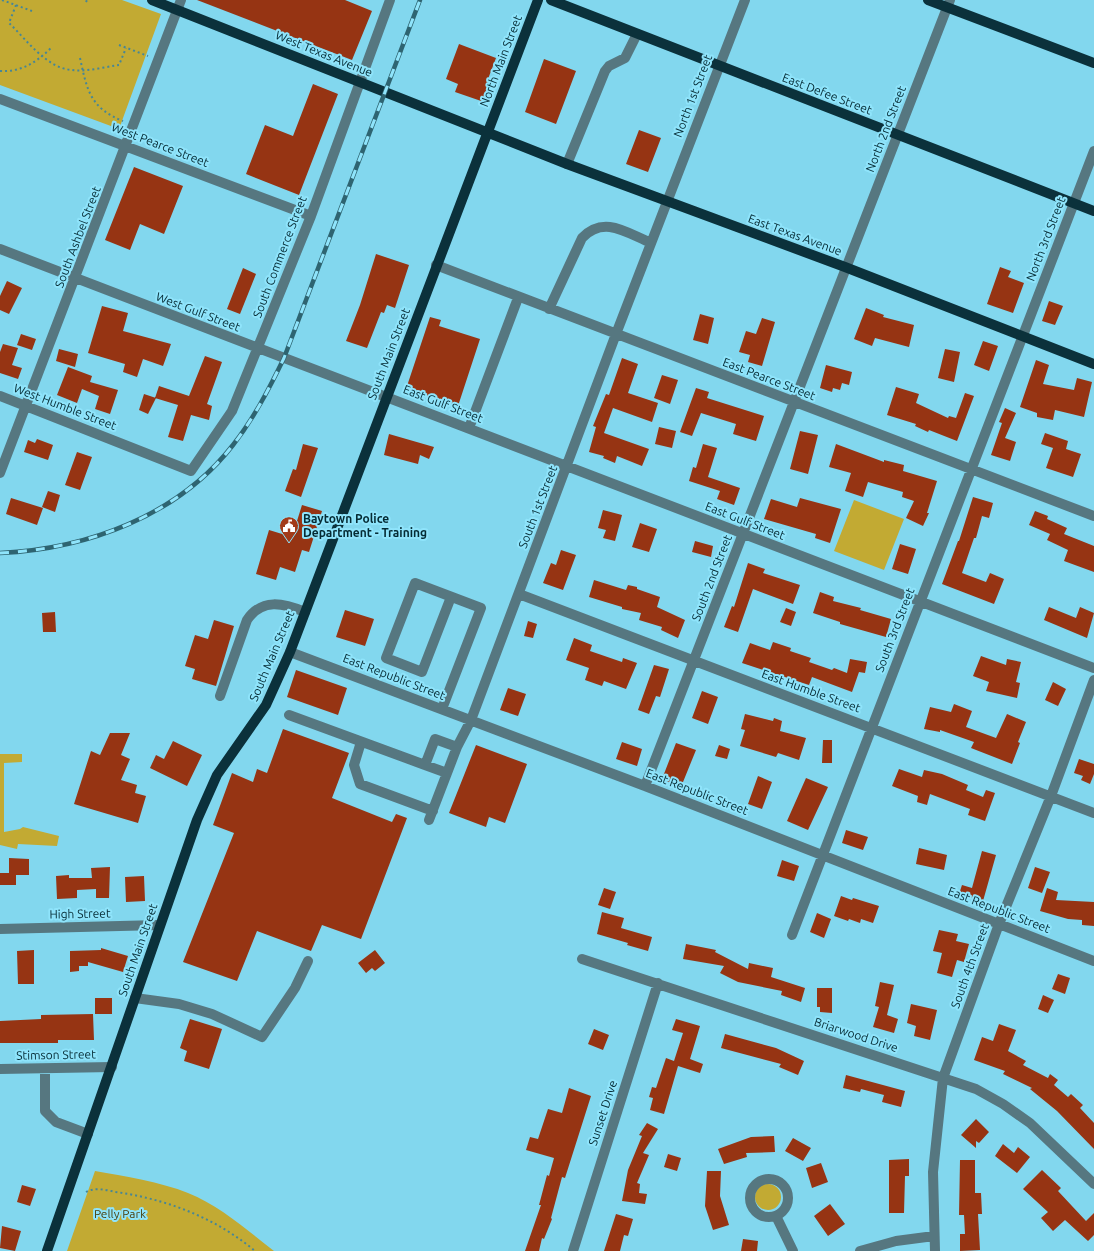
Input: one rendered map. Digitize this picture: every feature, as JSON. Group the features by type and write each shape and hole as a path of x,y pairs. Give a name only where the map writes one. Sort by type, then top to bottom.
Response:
{"main road":[{"name":"West Texas Avenue","path":"152,0 180,5 360,83 487,132"},
{"name":"North Main Street","path":"487,132 538,0"},
{"name":"East Defee Street","path":"551,0 1094,211"},
{"path":"928,0 948,4 1094,63"},
{"name":"East Texas Avenue","path":"487,132 567,164 1023,335 1094,364"},
{"name":"South Main Street","path":"47,1251 197,820 218,776 266,705 290,652 487,132"}],"street":[{"name":"South Commerce Street","path":"120,442 191,471 232,411 311,216 390,0"},
{"name":"North 1st Street","path":"667,201 718,66 745,0"},
{"name":"North 2nd Street","path":"845,267 898,136 948,4"},
{"name":"South Ashbel Street","path":"0,473 76,279 180,5"},
{"path":"567,164 605,71 609,66 624,58 637,34"},
{"name":"West Pearce Street","path":"0,99 311,216"},
{"name":"North 3rd Street","path":"1023,335 1094,152"},
{"name":"South 1st Street","path":"361,742 354,765 360,784 431,816 457,747 471,720 667,201"},
{"path":"549,309 582,238 588,231 595,227 613,227 651,243"},
{"name":"West Gulf Street","path":"0,249 387,397"},
{"name":"East Pearce Street","path":"436,265 518,298 1094,516"},
{"name":"South 2nd Street","path":"645,786 845,267"},
{"path":"469,428 518,298"},
{"name":"South 3rd Street","path":"792,935 1023,335"},
{"name":"West Humble Street","path":"0,396 120,442"},
{"name":"East Gulf Street","path":"387,397 1094,668"},
{"path":"442,709 481,608 415,583 386,658 422,672 451,597"},
{"name":"East Humble Street","path":"519,594 693,661 872,727 1094,813"},
{"path":"220,696 247,620 257,608 270,605 287,605 304,612"},
{"name":"East Republic Street","path":"290,652 645,786 1094,961"},
{"name":"South 4th Street","path":"935,1251 933,1172 943,1078 999,924 1051,796 1094,680"},
{"path":"289,715 447,773"},
{"path":"425,765 435,740 457,747"},
{"name":"High Street","path":"0,929 160,925"},
{"name":"Briarwood Drive","path":"582,959 976,1089 1003,1104 1030,1123 1094,1184"},
{"path":"135,998 179,1004 212,1014 262,1037 287,1000 308,961"},
{"name":"Sunset Drive","path":"573,1251 658,983"},
{"name":"Stimson Street","path":"0,1069 112,1067"},
{"path":"45,1069 45,1111 56,1122 88,1134"},
{"path":"776,1216 793,1251"},
{"path":"860,1251 896,1241 934,1236"}],"path":[{"path":"2,0 32,11"},
{"path":"16,5 9,22 50,62 64,69 82,70 119,65 126,48"},
{"path":"119,45 158,60"},
{"path":"0,71 21,69 35,63 52,47"},
{"path":"80,58 88,93 94,102 114,118 134,126"},
{"path":"86,1192 99,1190 131,1194 176,1207 220,1227 255,1251"}],"green space":[{"path":"0,0 122,0 161,14 119,129 0,85"},
{"path":"854,500 904,519 884,570 834,551"},
{"path":"0,754 22,754 22,762 4,763 4,832 23,827 59,836 57,846 18,844 17,849 0,845"},
{"name":"Pelly Park","path":"95,1171 154,1183 177,1189 200,1198 243,1227 274,1251 67,1251"},
{"path":"768,1184 777,1188 781,1197 777,1206 768,1210 759,1206 755,1197 759,1188"}],"building":[{"path":"197,0 345,0 372,11 352,60"},
{"path":"459,44 496,58 488,79 492,80 484,102 455,92 458,84 446,79"},
{"path":"544,59 576,71 556,124 525,112"},
{"path":"313,84 338,94 299,195 246,174 265,125 293,136"},
{"path":"639,130 661,138 648,172 626,164"},
{"path":"134,167 183,186 164,234 140,224 130,250 105,240"},
{"path":"376,254 409,265 395,308 387,305 384,313 381,312 367,348 346,341 360,305"},
{"path":"1000,267 1011,271 1008,277 1024,283 1013,313 987,304"},
{"path":"243,268 256,274 240,314 227,309"},
{"path":"7,281 22,288 9,314 0,310 0,296"},
{"path":"1049,301 1063,306 1055,325 1042,321"},
{"path":"102,306 128,313 123,331 171,344 163,366 143,359 137,377 123,372 125,364 88,353"},
{"path":"866,308 884,315 883,317 914,325 909,347 875,338 872,346 854,339"},
{"path":"700,314 714,318 708,344 693,340"},
{"path":"430,317 441,320 439,326 480,339 458,406 406,389"},
{"path":"762,318 775,322 762,366 748,362 750,355 739,352 746,331 756,334"},
{"path":"21,334 36,339 32,350 17,345"},
{"path":"983,341 998,346 989,371 974,365"},
{"path":"3,344 18,348 12,365 22,368 18,379 0,373 0,352"},
{"path":"59,349 78,354 75,367 56,361"},
{"path":"945,349 960,352 954,382 938,378"},
{"path":"205,356 222,362 207,404 212,406 209,420 191,415 183,441 168,437 178,405 155,398 159,386 189,396"},
{"path":"622,358 638,364 628,393 658,403 652,422 613,408 604,433 649,449 642,466 617,456 615,463 603,458 604,456 589,452 596,427 593,426 606,394 609,395"},
{"path":"1036,360 1049,365 1043,384 1074,390 1077,378 1092,382 1084,417 1055,410 1053,420 1037,417 1037,413 1020,407"},
{"path":"826,365 852,372 849,385 842,383 840,390 833,388 832,392 820,388"},
{"path":"68,367 92,376 90,382 118,390 110,414 95,409 99,396 82,389 77,403 57,395"},
{"path":"662,375 678,380 670,404 654,398"},
{"path":"896,387 919,394 916,403 948,418 949,416 956,418 965,393 974,396 957,441 929,430 928,432 915,426 916,424 887,415"},
{"path":"696,388 709,392 707,398 764,416 756,441 733,434 736,424 701,413 692,436 680,432"},
{"path":"144,394 156,398 148,414 139,410"},
{"path":"1005,408 1016,413 1005,438 1016,442 1010,461 991,455 1002,423 999,422"},
{"path":"659,427 676,431 672,448 655,444"},
{"path":"800,431 818,435 808,474 790,469"},
{"path":"1045,433 1068,441 1066,449 1081,454 1073,477 1046,468 1053,448 1041,444"},
{"path":"389,434 434,447 429,459 420,455 418,464 384,455"},
{"path":"37,439 53,445 48,460 24,452 28,440 35,443"},
{"path":"303,444 318,448 301,497 285,491 293,469 296,470"},
{"path":"703,444 717,448 708,477 740,488 734,505 717,499 720,491 689,481 693,467 696,468"},
{"path":"836,444 884,462 884,460 904,465 903,471 937,481 927,513 929,513 923,526 906,518 914,501 902,497 903,492 868,482 863,497 845,491 851,473 829,467"},
{"path":"77,452 92,457 80,490 65,485"},
{"path":"48,491 60,495 55,512 42,507"},
{"path":"973,497 993,503 989,518 982,516 976,538 974,538 962,573 986,582 990,573 1004,579 994,604 942,584 959,541"},
{"path":"11,498 43,508 37,525 6,514"},
{"path":"800,498 841,509 830,543 815,538 816,534 764,519 771,499 797,507"},
{"name":"Baytown Police Department - Training","path":"302,505 322,511 309,552 302,550 295,572 280,567 276,580 256,574 269,530 292,537"},
{"path":"603,510 622,515 615,541 603,538 606,530 598,528"},
{"path":"1035,511 1048,516 1047,519 1067,528 1064,534 1094,546 1094,572 1064,561 1068,550 1047,540 1050,534 1029,525"},
{"path":"640,523 657,529 649,552 632,547"},
{"path":"695,541 713,546 711,557 692,552"},
{"path":"900,544 916,549 908,574 892,569"},
{"path":"561,550 576,555 563,590 543,583 551,563 556,565"},
{"path":"748,563 765,569 763,573 800,585 793,604 753,589 738,632 724,627 732,606 734,607"},
{"path":"594,580 626,590 628,585 637,587 637,589 660,597 657,607 685,620 678,638 661,630 662,627 639,620 641,613 622,609 622,607 589,597"},
{"path":"820,592 834,597 833,601 861,608 860,610 891,619 886,637 840,624 840,622 813,613"},
{"path":"1049,607 1076,618 1080,607 1094,613 1087,638 1044,620"},
{"path":"786,608 796,612 791,626 780,622"},
{"path":"345,610 374,619 365,646 336,637"},
{"path":"55,612 56,632 43,632 42,613"},
{"path":"214,620 234,626 216,686 192,679 195,669 185,666 195,635 208,639"},
{"path":"528,621 537,624 533,638 524,636"},
{"path":"574,638 592,645 590,651 622,662 623,658 637,663 626,689 604,681 602,686 585,680 589,668 566,660"},
{"path":"773,642 791,648 790,651 811,658 809,662 832,670 834,668 847,673 850,659 867,662 865,673 859,672 852,692 812,677 809,685 742,663 750,643 770,650"},
{"path":"981,656 1006,665 1007,659 1021,662 1016,682 1020,683 1017,698 986,691 989,682 973,676"},
{"path":"654,665 669,669 660,697 656,696 649,714 638,710"},
{"path":"296,670 347,688 338,715 287,697"},
{"path":"1053,682 1066,689 1058,706 1045,700"},
{"path":"508,688 526,694 518,716 500,710"},
{"path":"702,691 718,697 708,724 692,718"},
{"path":"954,704 972,711 966,727 996,738 1007,714 1026,722 1018,742 1020,743 1012,764 971,748 974,742 940,730 940,732 924,729 930,707 951,712"},
{"path":"745,714 773,721 774,718 782,721 780,731 806,738 799,760 778,753 776,757 740,746 745,730 741,729"},
{"path":"283,729 349,753 332,798 392,822 396,814 407,818 361,939 322,925 311,951 257,931 237,981 183,962 234,833 213,825 232,773 253,782 257,769 267,773"},
{"path":"110,733 130,733 121,755 130,759 121,780 137,785 135,793 146,796 138,823 74,804 91,751 100,755"},
{"path":"823,740 832,740 832,763 822,763"},
{"path":"173,741 202,755 187,786 150,768 156,755 164,759"},
{"path":"622,742 642,749 637,766 616,759"},
{"path":"676,743 696,750 681,787 662,779"},
{"path":"476,745 527,764 505,823 489,817 486,827 449,813"},
{"path":"719,745 730,749 727,759 715,756"},
{"path":"1079,759 1094,764 1094,774 1090,784 1081,780 1083,776 1074,773"},
{"path":"899,769 922,777 924,770 942,774 968,785 966,790 983,797 986,790 995,793 985,821 968,815 970,809 930,794 927,805 917,802 918,796 892,786"},
{"path":"758,776 772,782 762,809 748,804"},
{"path":"806,778 828,787 808,830 787,821"},
{"path":"846,830 868,837 863,850 842,843"},
{"path":"919,848 947,855 944,870 916,864"},
{"path":"982,851 996,855 983,901 959,894 962,885 972,888"},
{"path":"9,858 29,859 29,875 16,875 16,885 0,885 0,873 9,873"},
{"path":"782,860 799,866 794,881 777,876"},
{"path":"110,867 109,898 96,898 96,889 77,890 77,898 57,899 56,876 69,875 69,878 92,878 91,868"},
{"path":"1035,867 1050,872 1042,893 1028,888"},
{"path":"144,876 145,901 126,902 125,877"},
{"path":"604,888 616,892 610,909 598,905"},
{"path":"1047,888 1058,892 1056,900 1094,902 1094,926 1082,925 1082,920 1068,919 1040,911"},
{"path":"841,896 879,906 873,923 861,919 860,923 849,919 848,921 834,916"},
{"path":"602,912 624,918 621,928 652,937 648,951 627,945 628,943 597,934"},
{"path":"817,913 831,919 824,938 810,932"},
{"path":"939,930 958,934 956,941 969,944 964,962 957,960 952,977 937,973 942,953 933,951"},
{"path":"686,944 716,950 715,952 748,969 749,963 773,968 771,977 805,988 801,1002 781,995 782,991 738,982 720,973 724,966 683,959"},
{"path":"101,948 128,956 123,972 88,962 88,966 79,966 79,971 70,972 70,951 101,950"},
{"path":"34,950 34,984 18,984 17,951"},
{"path":"375,950 385,963 375,971 372,968 366,973 358,963"},
{"path":"1058,974 1070,978 1065,994 1052,989"},
{"path":"880,982 894,985 887,1015 898,1019 894,1033 873,1027 879,1007 875,1006"},
{"path":"817,988 832,988 832,1013 820,1012 820,1007 817,1007"},
{"path":"1043,995 1054,1000 1048,1013 1038,1009"},
{"path":"95,998 112,998 112,1014 95,1014"},
{"path":"911,1004 937,1010 930,1040 914,1036 916,1026 907,1023"},
{"path":"93,1014 94,1040 58,1040 58,1043 0,1043 0,1021 41,1019 41,1015"},
{"path":"190,1019 222,1029 209,1069 184,1061 187,1051 180,1048"},
{"path":"676,1019 700,1026 690,1059 703,1064 700,1073 678,1066 664,1114 650,1110 653,1098 649,1097 652,1087 656,1088 666,1058 674,1061 683,1033 672,1030"},
{"path":"999,1024 1016,1030 1008,1051 1026,1061 1023,1065 1048,1078 1050,1074 1058,1080 1054,1085 1068,1097 1071,1094 1083,1105 1080,1108 1094,1123 1094,1149 1057,1111 1030,1089 1032,1088 1003,1074 1005,1071 974,1060 982,1037 993,1041"},
{"path":"594,1029 609,1035 603,1050 588,1044"},
{"path":"725,1034 776,1048 804,1061 798,1075 779,1067 781,1064 721,1048"},
{"path":"846,1075 905,1091 901,1107 882,1102 884,1095 861,1089 860,1092 843,1088"},
{"path":"569,1088 591,1096 565,1178 562,1177 551,1218 552,1219 544,1239 542,1238 539,1251 525,1251 541,1205 539,1205 547,1175 549,1176 554,1158 526,1150 530,1137 538,1139 548,1109 562,1113"},
{"path":"976,1119 989,1132 979,1143 976,1141 976,1148 961,1135"},
{"path":"647,1123 658,1129 643,1153 649,1155 637,1183 640,1184 639,1193 647,1194 645,1204 622,1201 628,1170 642,1136 639,1135"},
{"path":"774,1136 775,1152 746,1153 747,1157 724,1164 718,1149 751,1137"},
{"path":"793,1138 811,1148 803,1161 785,1151"},
{"path":"1003,1144 1014,1153 1018,1147 1030,1157 1017,1173 995,1156"},
{"path":"668,1154 681,1158 677,1171 664,1167"},
{"path":"909,1159 909,1176 905,1176 904,1213 889,1213 889,1160"},
{"path":"960,1160 975,1160 975,1193 981,1193 982,1214 978,1214 980,1250 960,1251 960,1234 965,1234 964,1215 959,1215"},
{"path":"821,1163 828,1182 812,1188 806,1168"},
{"path":"1042,1170 1061,1188 1058,1191 1086,1221 1094,1213 1094,1235 1088,1241 1065,1220 1053,1231 1041,1218 1048,1212 1023,1189"},
{"path":"707,1171 721,1171 720,1196 729,1225 713,1230 705,1206"},
{"path":"22,1185 36,1189 30,1206 17,1202"},
{"path":"830,1204 845,1224 828,1236 814,1216"},
{"path":"616,1214 633,1219 628,1236 624,1235 620,1251 604,1251"},
{"path":"2,1226 21,1231 15,1251 0,1248"},
{"path":"743,1239 758,1241 757,1251 741,1251"}],"railway":[{"path":"0,553 33,550 65,544 97,536 128,524 158,509 186,491 211,470 233,445 261,403 284,358 420,0"}],"place":[{"name":"Baytown Police Department - Training","path":"289,543"}]}
